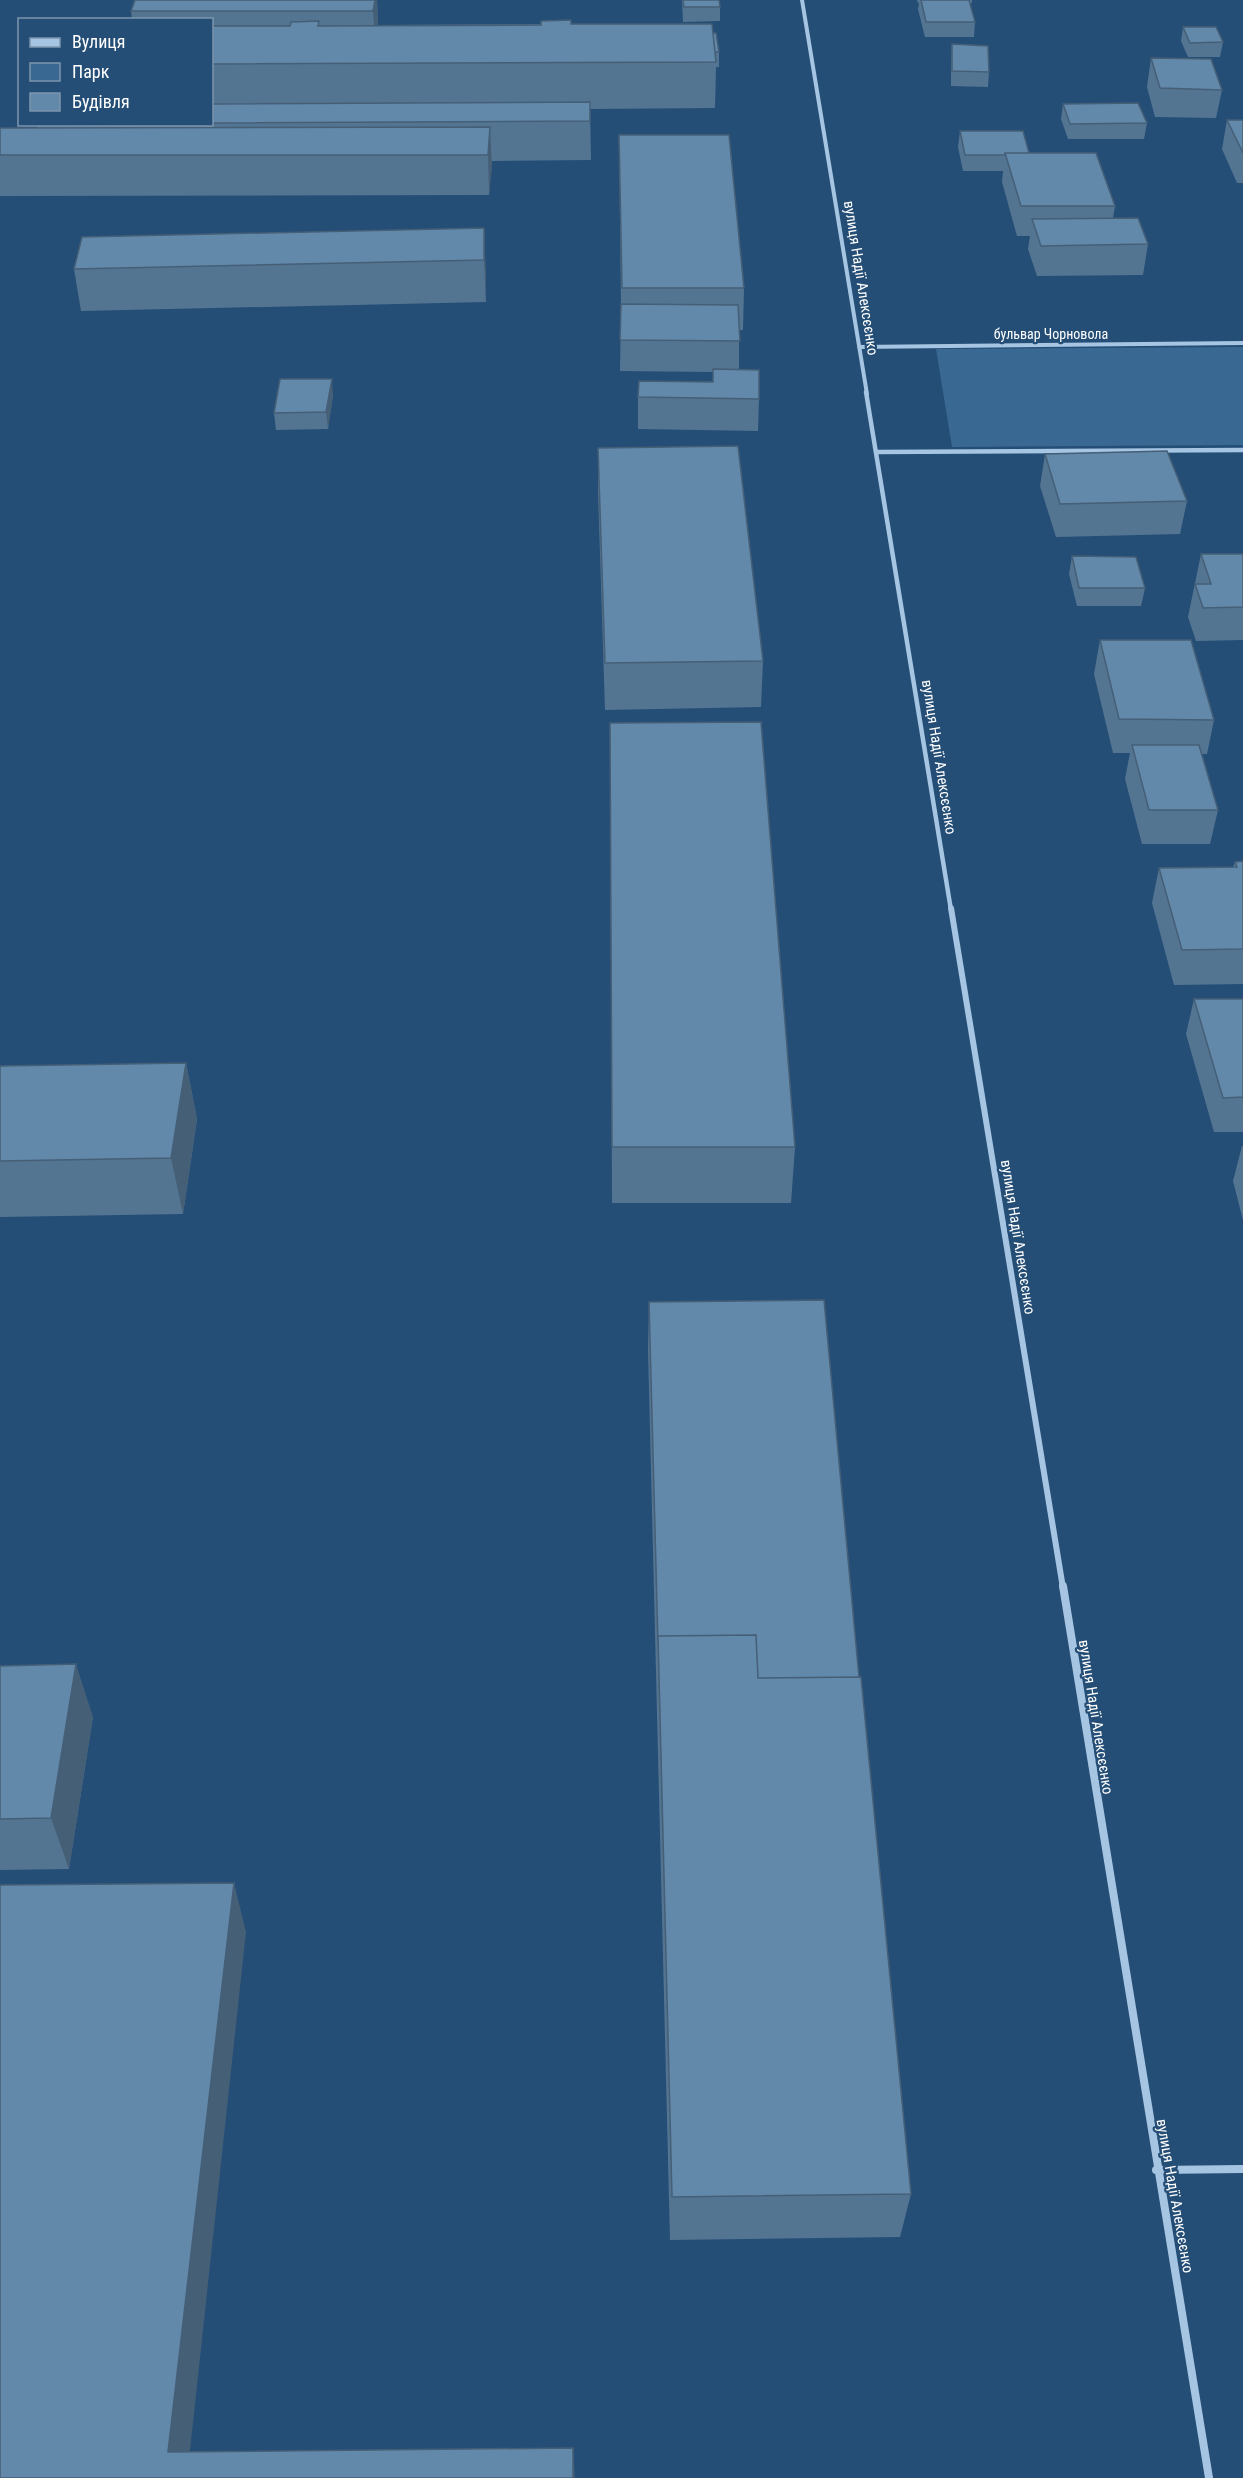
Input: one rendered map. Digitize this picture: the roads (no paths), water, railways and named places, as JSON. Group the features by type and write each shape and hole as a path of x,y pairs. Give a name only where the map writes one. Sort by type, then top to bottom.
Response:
{"street":[{"name":"вулиця Надії Алексєєнко","path":"802,0 1156,2170 1209,2478"},
{"name":"бульвар Чорновола","path":"859,347 1243,343"},
{"path":"876,452 1243,450"},
{"path":"1156,2170 1243,2169"}]}
